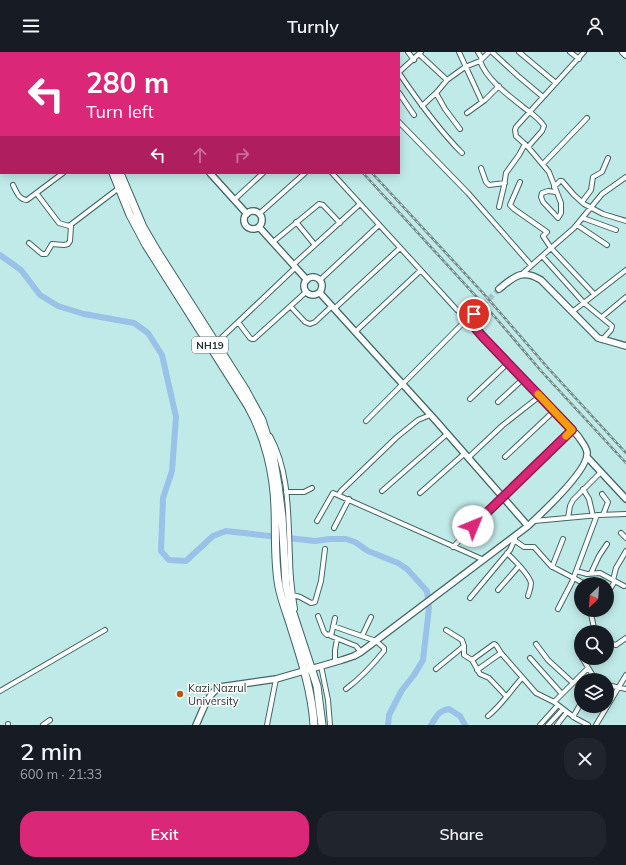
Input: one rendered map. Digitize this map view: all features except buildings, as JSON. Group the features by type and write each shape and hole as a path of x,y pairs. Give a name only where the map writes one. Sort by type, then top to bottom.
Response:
{"highway":[{"name":"NH19","path":"113,174 130,215 146,245 248,406 257,423 269,463 275,502 286,546 286,585 297,625 312,668 319,699 322,725"},
{"name":"NH19","path":"120,174 143,227 248,395 264,426 275,469 280,504 282,529 275,547 279,587 305,671 312,700 314,725"}],"main road":[{"path":"623,52 626,55"}],"street":[{"path":"408,52 414,60"},
{"path":"459,52 467,66 482,102"},
{"path":"478,52 488,74 509,96 531,111 544,126 542,131 519,154 506,173 499,207"},
{"path":"422,106 447,80 467,66 481,60 488,52"},
{"path":"492,52 543,97"},
{"path":"519,52 556,83"},
{"path":"570,52 579,59"},
{"path":"556,192 545,191 542,193 541,197 543,202 558,218 562,208 549,172 516,136 515,130 516,127 584,52"},
{"path":"400,72 420,53 447,80"},
{"path":"400,74 446,138 462,153"},
{"path":"467,113 482,102 499,86"},
{"path":"436,93 445,109 460,129"},
{"path":"400,94 414,115"},
{"path":"543,164 587,118"},
{"path":"400,123 468,194 531,265"},
{"path":"582,202 591,190 593,177 602,172 608,158"},
{"path":"481,168 486,182 489,185 505,183"},
{"path":"13,186 19,197 24,200 37,194 62,174"},
{"path":"213,174 247,214"},
{"path":"234,200 261,174"},
{"path":"259,214 304,174"},
{"path":"196,725 207,701 216,689 276,679 354,656 361,652 515,538 534,521 570,483 583,466 587,457 584,444 572,430 476,329 470,319 457,310 420,271 333,174"},
{"path":"522,274 531,265 543,257 577,225 608,189 626,177"},
{"path":"554,187 562,181 582,202 603,214 626,220"},
{"path":"520,182 510,205 547,232 543,236 544,239 594,294"},
{"path":"37,194 59,223 66,226 71,226 119,188"},
{"path":"273,242 319,204 322,204 340,223"},
{"path":"216,344 315,245 360,204"},
{"path":"254,212 259,214 262,219 259,227 253,229 248,227 244,220 247,214 254,212"},
{"path":"583,218 616,230"},
{"path":"296,222 315,245"},
{"path":"320,280 379,225"},
{"path":"577,225 607,245"},
{"path":"29,243 42,254 46,254 53,244 68,244 70,241 71,226"},
{"path":"259,227 307,280"},
{"path":"291,307 305,322 310,324 314,322 333,308 400,248"},
{"path":"543,257 584,302 610,324 612,328 602,340"},
{"path":"572,312 626,270"},
{"path":"355,332 420,271"},
{"path":"500,289 515,276 522,274 535,276 541,280 592,333 602,340 626,346"},
{"path":"315,277 320,280 322,285 320,293 314,296 306,292 304,287 307,280 315,277"},
{"path":"238,322 250,338 254,339 306,292"},
{"path":"320,293 503,496 528,526"},
{"path":"602,317 626,297"},
{"path":"366,421 483,305"},
{"path":"470,399 508,363"},
{"path":"498,402 523,379"},
{"path":"420,493 540,396"},
{"path":"505,456 554,411"},
{"path":"339,494 397,437 418,420 430,415"},
{"path":"264,426 278,453 286,492 282,529"},
{"path":"453,546 572,430"},
{"path":"382,491 447,434"},
{"path":"587,457 626,499"},
{"path":"568,518 571,503 601,472"},
{"path":"286,492 304,492 312,488"},
{"path":"558,609 576,571 595,516 589,499 583,489"},
{"path":"317,521 333,492 484,560"},
{"path":"602,494 608,502 603,515"},
{"path":"334,528 349,499"},
{"path":"534,521 626,514"},
{"path":"621,533 626,538"},
{"path":"470,598 507,552 515,538"},
{"path":"515,538 524,547 534,546 552,567 573,577"},
{"path":"552,567 563,540"},
{"path":"592,573 599,556 607,544"},
{"path":"286,546 297,625"},
{"path":"293,595 311,603 314,602 321,581 325,549"},
{"path":"624,586 614,580 616,568 626,551"},
{"path":"507,552 530,580 531,587 528,596"},
{"path":"498,590 519,566"},
{"path":"576,571 585,574 600,573 608,577"},
{"path":"318,616 324,632 327,635 330,634 332,637 356,646 361,652"},
{"path":"362,636 371,617"},
{"path":"330,634 335,618"},
{"path":"333,626 376,641 384,648 384,651 367,672 358,681 346,689"},
{"path":"0,691 105,630"},
{"path":"446,630 462,640 464,655 472,660 481,675 489,678 506,696"},
{"path":"614,645 616,645 626,638"},
{"path":"335,662 334,650 337,639"},
{"path":"472,660 495,644 536,693 556,703 573,717 588,725"},
{"path":"536,644 548,660 573,683"},
{"path":"436,669 464,646"},
{"path":"477,670 501,653"},
{"path":"530,658 562,694"},
{"path":"586,665 591,673"},
{"path":"321,666 328,700 330,725"},
{"path":"540,725 562,694 588,668"},
{"path":"596,725 608,708 626,674"},
{"path":"488,716 499,707 506,696 522,678"},
{"path":"267,725 276,679"},
{"path":"614,687 626,689"},
{"path":"548,725 562,709"},
{"path":"557,725 567,712"},
{"path":"573,717 575,713"},
{"path":"43,725 50,720"}],"waterway":[{"path":"0,255 21,270 40,295 58,306 84,314 134,323 148,333 162,355 176,417 172,471 163,498 161,551 169,560 186,561 213,536 226,531 315,541 346,539 355,542 368,551 398,563 407,569 427,591 429,608 423,660 414,675 402,690 389,715 388,725"},
{"path":"431,725 440,713 449,709 460,716 465,725"}],"tunnel":[{"path":"483,305 499,289"}],"railway":[{"path":"364,174 626,463"},
{"path":"373,174 483,293 548,368 626,453"}],"slow traffic":[{"path":"538,394 572,430 566,436"}],"place":[{"name":"Kazi Nazrul University","path":"180,694"}],"route":[{"path":"473,526 572,430 476,329 472,320 474,314"}]}
